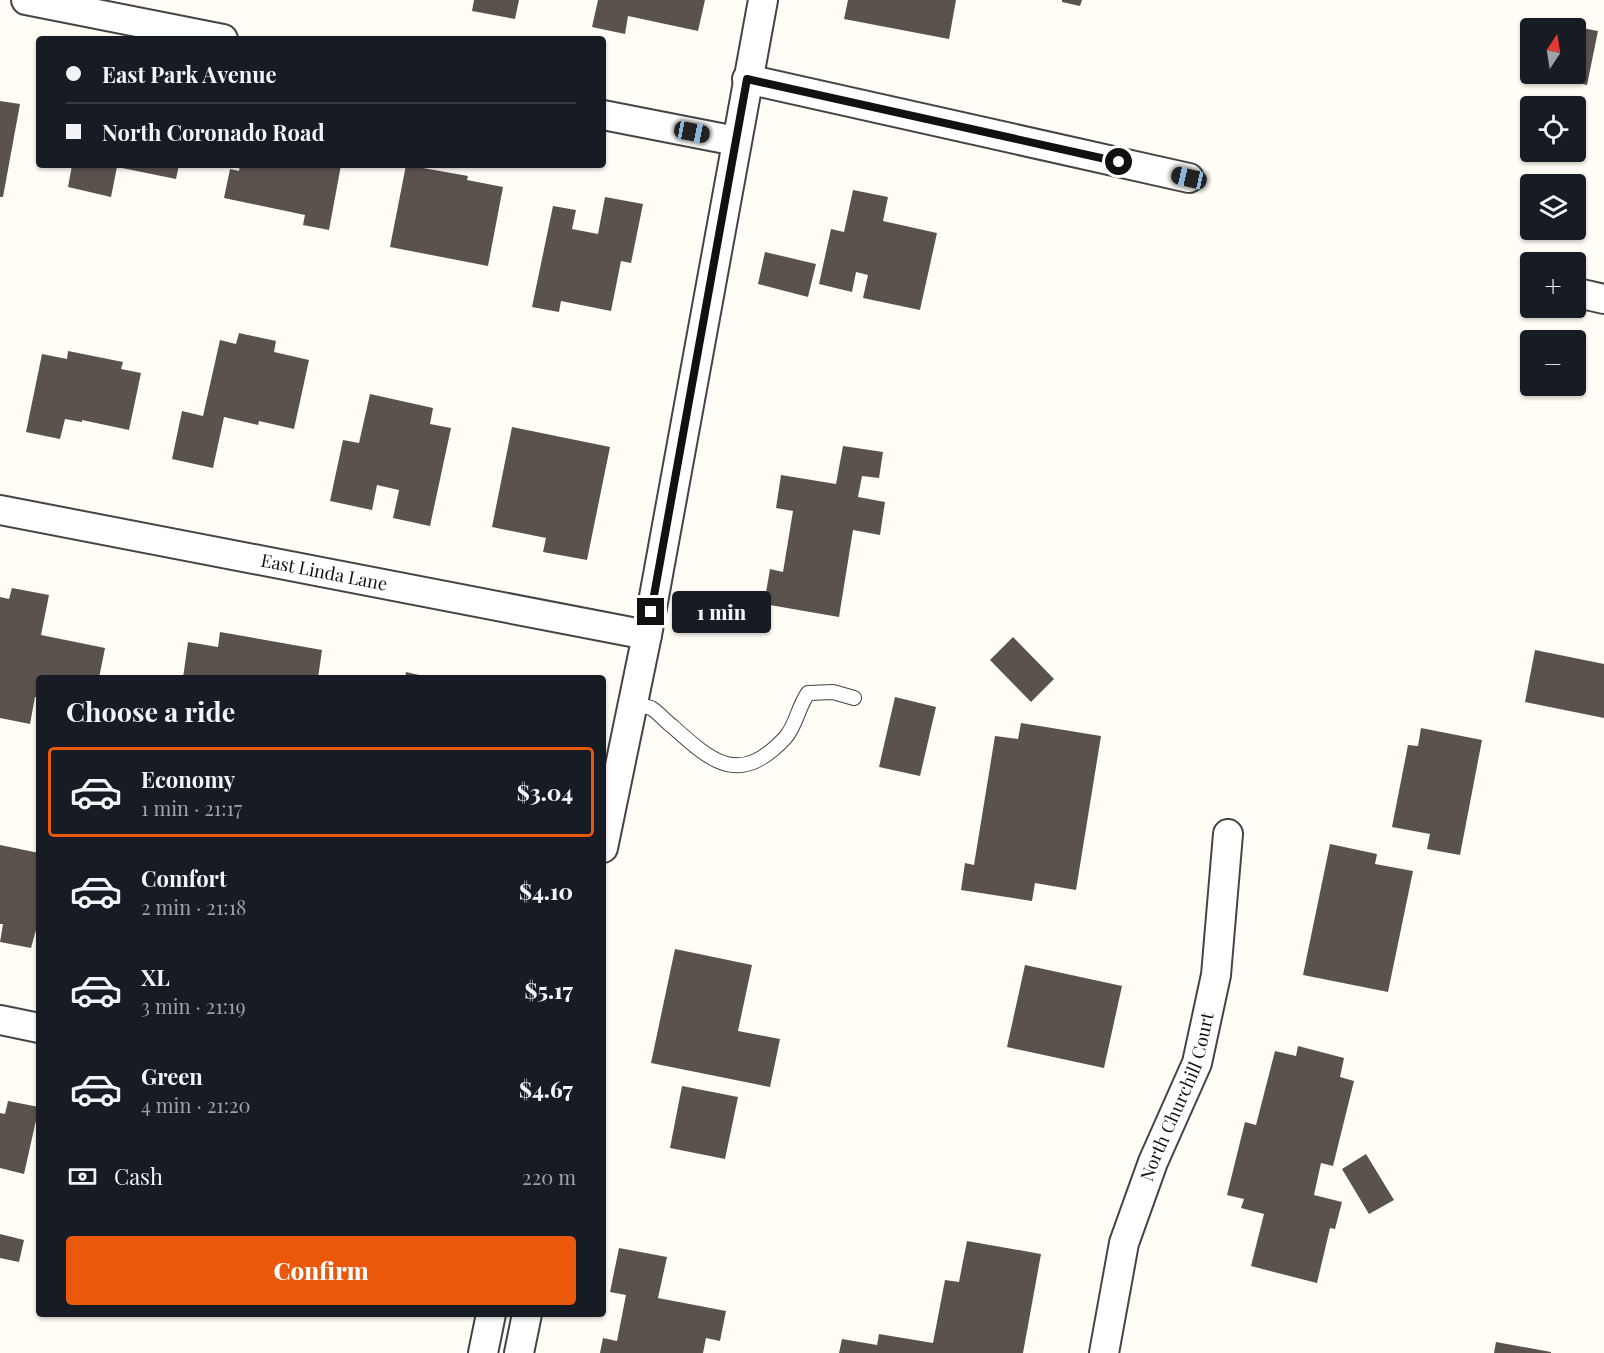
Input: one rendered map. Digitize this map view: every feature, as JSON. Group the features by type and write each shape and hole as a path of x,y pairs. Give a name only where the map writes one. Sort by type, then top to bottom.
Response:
{"street":[{"path":"26,0 208,36"},
{"path":"606,834 647,635 763,0"},
{"path":"747,79 1189,178"},
{"path":"606,116 736,141"},
{"name":"East Linda Lane","path":"0,510 647,635"},
{"name":"North Churchill Court","path":"1104,1353 1124,1243 1153,1162 1197,1063 1216,975 1228,834"},
{"path":"0,1020 36,1027"},
{"path":"483,1353 489,1317"},
{"path":"519,1353 526,1317"}],"lane":[{"path":"633,703 652,709 695,747 719,763 743,766 759,759 784,739 808,693 833,692 854,698"}],"building":[{"path":"474,0 519,0 515,19 472,11"},
{"path":"598,0 705,0 698,31 628,16 625,34 592,27"},
{"path":"848,0 956,0 949,39 844,19"},
{"path":"1062,0 1082,0 1080,6 1062,2"},
{"path":"1586,29 1598,31 1587,85 1582,84 1586,84"},
{"path":"0,101 20,104 3,197 0,197"},
{"path":"71,168 117,168 111,197 68,187"},
{"path":"122,168 178,168 176,179"},
{"path":"240,168 340,168 329,230 303,225 305,215 224,198 230,169 239,171"},
{"path":"405,168 423,168 468,176 467,180 503,187 488,266 390,247"},
{"path":"853,190 888,197 883,221 937,233 920,310 863,298 868,275 856,272 852,292 819,284 831,229 844,232"},
{"path":"605,197 643,204 631,263 621,261 611,311 561,301 559,312 532,307 553,206 576,210 572,229 598,234"},
{"path":"765,252 816,264 808,297 758,284"},
{"path":"239,333 276,341 274,352 309,360 294,429 259,421 258,425 224,417 213,468 172,459 182,411 203,416 220,340 236,344"},
{"path":"68,351 123,362 121,369 141,373 129,430 82,420 82,422 65,419 60,439 26,432 42,354 67,359"},
{"path":"370,394 433,408 430,424 451,428 430,526 393,518 399,490 377,485 372,510 330,501 343,440 359,443"},
{"path":"512,427 610,447 587,560 543,552 546,538 492,527"},
{"path":"843,446 883,452 879,478 862,476 858,497 885,502 880,535 853,530 839,617 764,604 770,569 783,572 793,511 776,508 781,475 836,484"},
{"path":"12,588 49,595 41,635 105,648 100,675 36,675 36,697 30,724 0,718 0,597 9,599"},
{"path":"220,632 322,650 318,675 183,675 188,642 218,647"},
{"path":"1013,637 1054,679 1031,702 990,660"},
{"path":"1535,650 1604,664 1604,718 1525,702"},
{"path":"895,697 936,707 920,776 879,767"},
{"path":"1021,723 1101,736 1076,890 1035,883 1032,901 961,890 965,863 974,865 995,736 1018,739"},
{"path":"1421,728 1482,740 1460,855 1427,849 1430,834 1392,827 1408,745 1418,746"},
{"path":"1330,844 1377,854 1375,864 1413,871 1388,992 1303,975"},
{"path":"0,845 36,852 36,930 31,948 0,942 3,924 0,924"},
{"path":"675,949 752,965 738,1031 780,1039 770,1087 651,1063"},
{"path":"1025,965 1122,986 1104,1068 1007,1047"},
{"path":"1298,1046 1344,1058 1340,1077 1354,1081 1333,1166 1321,1163 1314,1195 1342,1202 1335,1229 1330,1228 1317,1283 1251,1266 1264,1214 1241,1208 1244,1199 1227,1195 1245,1122 1256,1125 1275,1051 1296,1056"},
{"path":"682,1086 738,1097 725,1159 670,1148"},
{"path":"8,1101 36,1106 36,1120 24,1174 0,1168 0,1113 5,1114"},
{"path":"1366,1154 1394,1200 1369,1214 1342,1169"},
{"path":"0,1234 24,1240 19,1262 0,1258"},
{"path":"967,1241 1041,1254 1023,1353 839,1353 842,1339 877,1345 879,1334 933,1343 945,1280 959,1282"},
{"path":"619,1248 667,1257 658,1298 726,1311 720,1341 706,1338 703,1353 600,1353 603,1338 617,1341 626,1295 610,1292"},
{"path":"1496,1342 1551,1352 1551,1353 1494,1353"}],"route":[{"path":"651,612 747,79 1119,162"}]}
